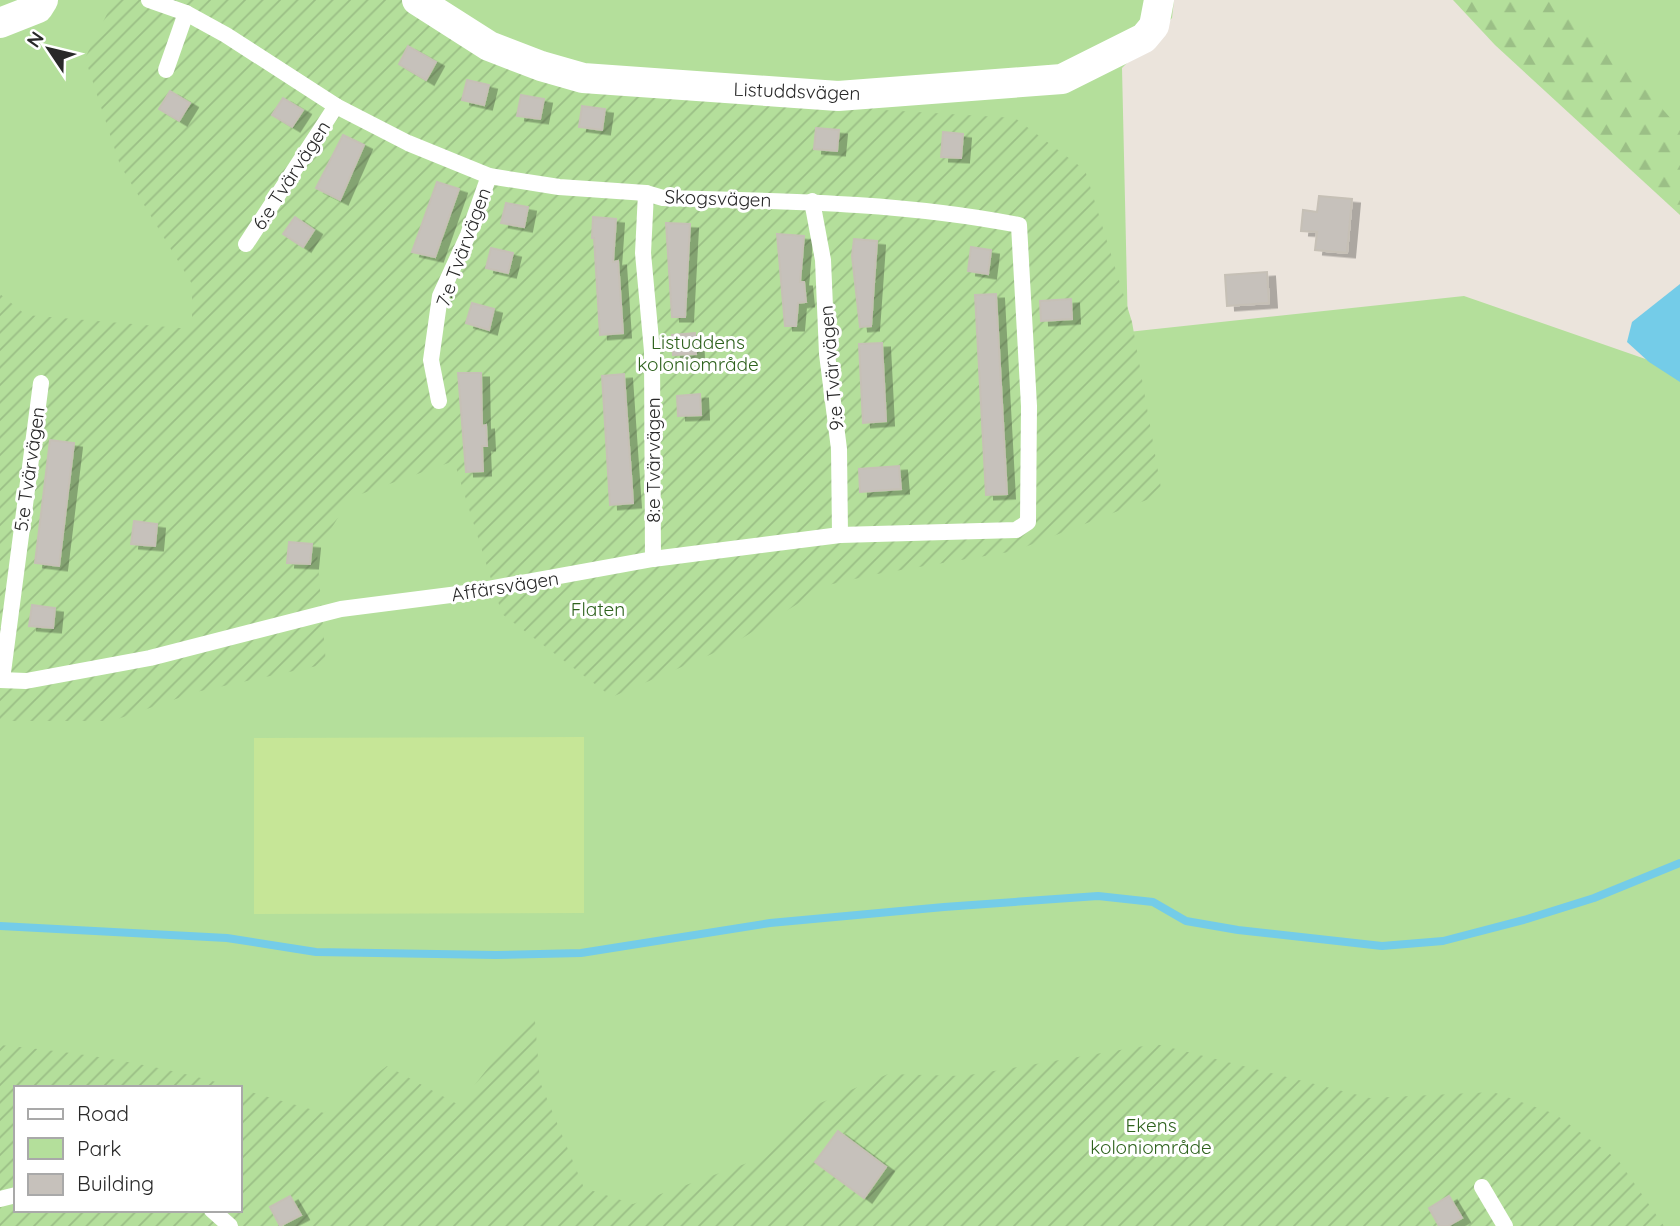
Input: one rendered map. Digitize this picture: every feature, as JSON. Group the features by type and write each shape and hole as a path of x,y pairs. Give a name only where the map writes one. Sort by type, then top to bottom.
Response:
{"street":[{"path":"0,23 38,8 43,0"},
{"name":"Listuddsvägen","path":"417,0 489,46 541,66 583,78 838,96 1062,79 1144,38 1154,26 1159,0"}],"lane":[{"name":"Skogsvägen","path":"149,0 186,13 226,35 336,106 408,143 489,176 559,187 646,193 663,198 812,201 959,213 1019,225 1029,406 1028,522 1016,530"},
{"path":"166,70 186,13"},
{"name":"6:e Tvärvägen","path":"246,244 336,106"},
{"name":"7:e Tvärvägen","path":"439,401 431,360 440,296 468,235 489,176"},
{"name":"8:e Tvärvägen","path":"646,193 643,253 652,351 653,559"},
{"name":"9:e Tvärvägen","path":"812,201 823,260 827,354 839,449 840,536"},
{"name":"5:e Tvärvägen","path":"1,680 41,383"},
{"name":"Affärsvägen","path":"1,680 26,681 150,658 341,609 466,593 653,559 840,536 1016,530"},
{"path":"1482,1187 1505,1226"},
{"path":"214,1212 230,1226"}],"green space":[{"name":"Flaten","path":"0,0 1174,0 1172,18 1122,68 1128,332 1464,296 1680,371 1680,1226 0,1226"},
{"name":"Listuddens koloniområde","path":"114,0 417,0 541,66 838,96 884,110 1015,118 1085,170 1132,322 1162,494 1015,551 828,585 728,647 612,697 502,614 454,461 350,498 317,552 326,664 196,692 112,721 0,721 0,294 26,315 192,329 192,284 120,165 85,58"},
{"path":"1453,0 1680,0 1680,215 1495,45"},
{"path":"1566,0 1680,0 1680,129"},
{"path":"584,737 584,913 254,914 254,738"},
{"name":"Ekens koloniområde","path":"534,1009 540,1082 584,1188 633,1204 767,1156 818,1104 888,1074 963,1076 1156,1044 1370,1098 1493,1092 1555,1114 1618,1160 1664,1226 0,1226 0,1045 120,1060 230,1086 14,1086 14,1212 242,1212 242,1090 324,1113 387,1066 459,1105"}],"water":[{"path":"1680,284 1680,382 1649,362 1627,342 1632,322"}],"building":[{"path":"408,46 436,62 426,80 399,64"},
{"path":"467,80 489,85 484,105 462,100"},
{"path":"170,91 190,103 179,121 159,109"},
{"path":"521,95 544,99 540,119 517,116"},
{"path":"283,98 303,110 292,127 272,115"},
{"path":"582,106 605,109 602,130 579,127"},
{"path":"816,128 839,130 837,151 814,149"},
{"path":"943,132 963,134 961,158 941,157"},
{"path":"343,135 364,145 340,200 316,188"},
{"path":"437,182 459,189 435,257 412,252"},
{"path":"1319,196 1352,199 1347,253 1315,250 1317,232 1301,231 1303,210 1317,212"},
{"path":"506,203 528,207 524,227 501,223"},
{"path":"295,217 314,230 303,247 283,234"},
{"path":"593,217 616,219 613,262 618,261 623,333 600,335 592,238"},
{"path":"666,223 690,224 685,317 672,317"},
{"path":"777,234 804,236 800,282 804,282 806,302 798,303 796,326 785,326"},
{"path":"854,239 877,241 871,326 860,327 852,256"},
{"path":"971,247 991,250 988,274 968,271"},
{"path":"491,248 513,253 508,273 486,268"},
{"path":"1267,272 1269,303 1227,306 1225,275"},
{"path":"996,294 1007,494 986,495 975,295"},
{"path":"1071,299 1072,319 1041,321 1040,301"},
{"path":"472,303 494,309 489,330 466,323"},
{"path":"695,333 696,354 673,355 672,335"},
{"path":"882,343 886,421 863,423 859,344"},
{"path":"458,373 481,373 482,426 486,425 487,446 482,446 483,471 466,472"},
{"path":"624,374 633,503 610,505 602,376"},
{"path":"700,394 701,415 678,416 677,396"},
{"path":"50,440 74,443 59,566 35,563"},
{"path":"899,466 901,489 860,492 859,469"},
{"path":"134,521 157,524 155,546 131,544"},
{"path":"289,542 312,544 310,564 287,563"},
{"path":"32,605 55,608 53,628 29,626"},
{"path":"838,1131 886,1167 864,1198 815,1162"},
{"path":"290,1196 301,1215 280,1226 270,1207"},
{"path":"1449,1196 1462,1218 1448,1226 1439,1226 1429,1208"}],"waterway":[{"path":"0,926 227,938 316,952 496,955 581,953 770,923 1098,896 1153,902 1186,921 1238,930 1382,946 1443,941 1527,919 1594,898 1680,863"}]}
